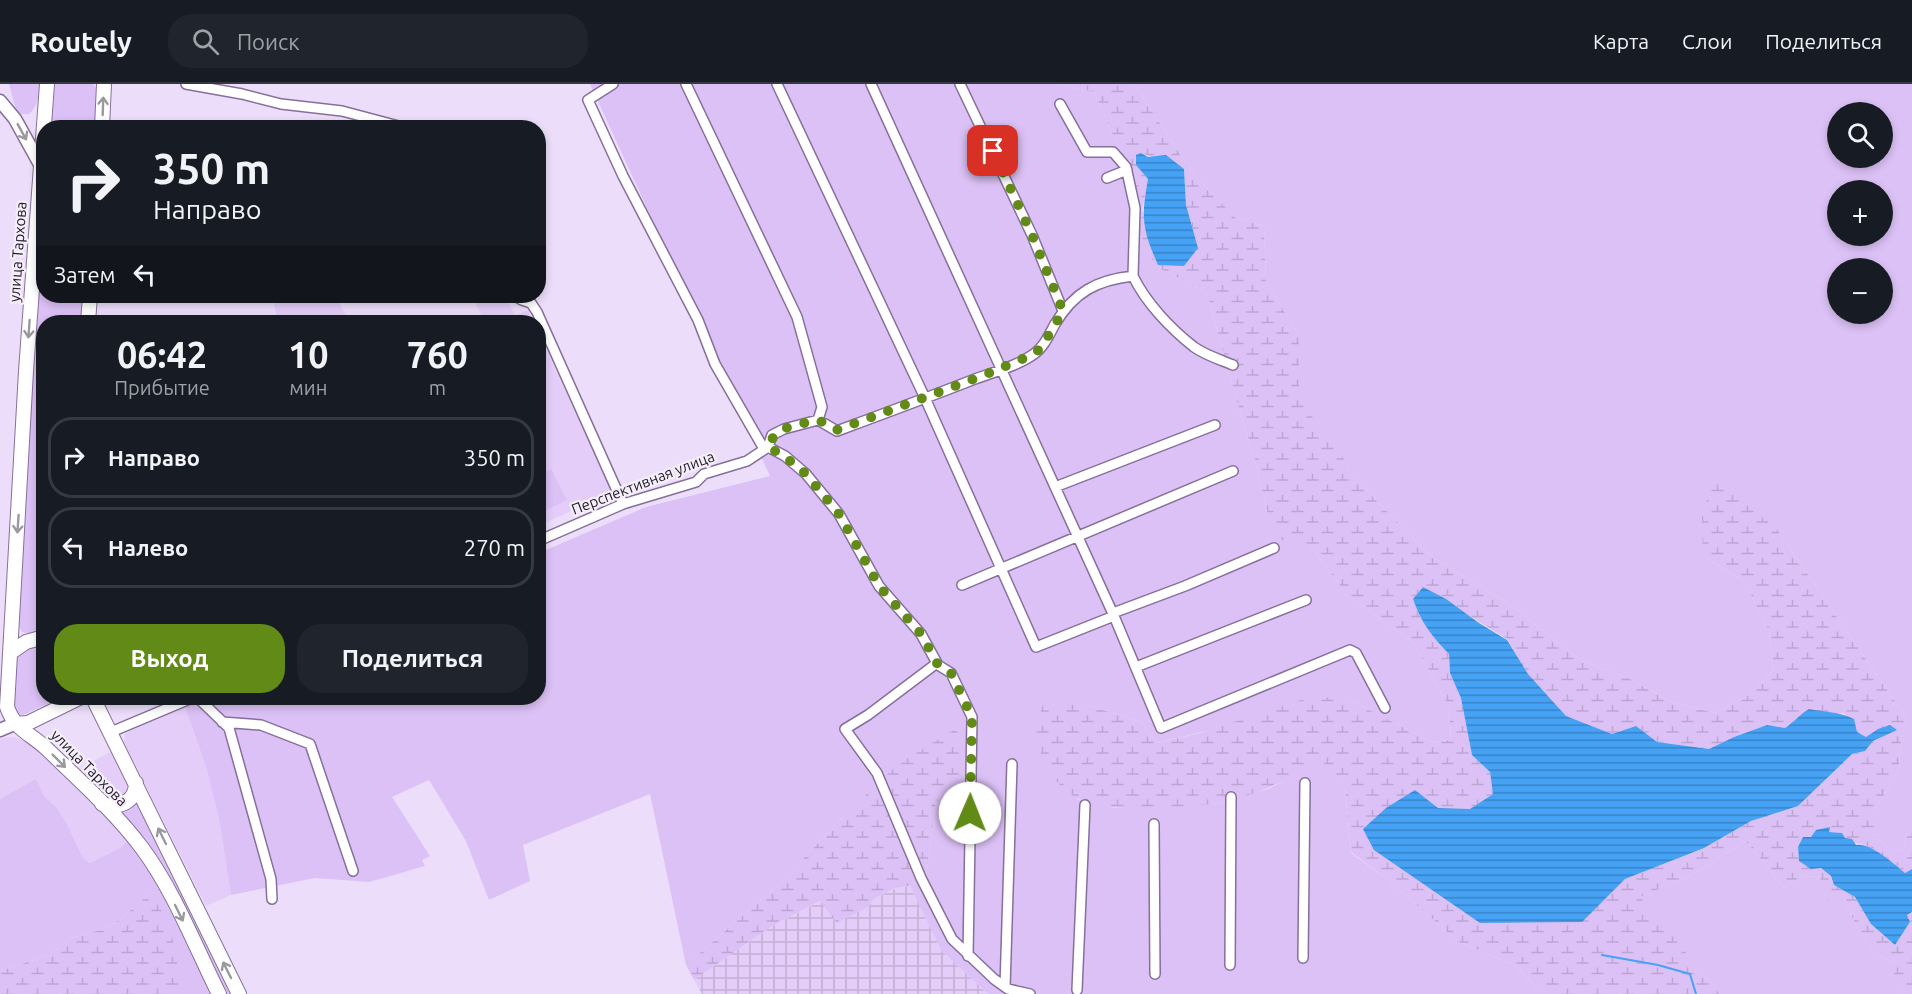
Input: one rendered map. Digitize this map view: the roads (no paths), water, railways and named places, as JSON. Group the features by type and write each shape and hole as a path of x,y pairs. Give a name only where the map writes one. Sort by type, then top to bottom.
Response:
{"main road":[{"name":"улица Тархова","path":"44,120 47,84"},
{"path":"102,120 104,84"},
{"name":"улица Тархова","path":"36,248 26,371 7,707 14,724 37,740 102,804 143,849 169,893 219,994"},
{"path":"10,653 26,642 36,639"},
{"path":"14,724 28,723 65,705"},
{"name":"улица Тархова","path":"97,705 239,994"},
{"path":"102,804 116,806 127,802 135,793 136,783"}],"street":[{"path":"186,84 281,104 342,111 376,120"},
{"path":"613,84 588,100 623,176 698,320 715,363 763,449 784,456 806,474 839,514 879,586 921,634 937,663 951,673 972,717 968,956"},
{"path":"686,84 797,317 822,407 818,420 837,430 1001,369 1032,355 1041,348 1063,311 1084,292 1099,282 1133,276"},
{"path":"777,84 925,398 1036,647 1274,548"},
{"path":"871,84 1078,537 1161,728 1350,650 1356,653 1385,708"},
{"path":"960,84 1032,235 1063,311"},
{"path":"0,101 15,119 36,157"},
{"path":"1060,104 1087,152 1113,152 1126,167 1135,208 1133,276 1147,299 1196,349 1233,365"},
{"path":"1107,178 1127,170"},
{"path":"546,332 623,504"},
{"name":"Перспективная улица","path":"546,538 623,504 696,482 704,474 747,461 763,449 772,435 818,420"},
{"path":"1055,487 1215,425"},
{"path":"962,585 1233,471"},
{"path":"1136,668 1306,600"},
{"path":"937,663 868,716 845,729 877,773 921,878 952,939 968,956 1005,987 1030,994"},
{"path":"111,732 175,705"},
{"path":"205,705 229,728 271,879 272,899"},
{"path":"222,722 261,725 310,744 353,871"},
{"path":"0,730 14,724"},
{"path":"1005,987 1012,764"},
{"path":"1303,958 1305,783"},
{"path":"1230,965 1231,797"},
{"path":"1077,990 1085,805"},
{"path":"1154,824 1155,975"}],"water":[{"path":"1141,153 1148,157 1166,155 1184,169 1186,205 1198,248 1184,266 1158,265 1153,253 1144,223 1144,203 1148,179 1136,165 1136,155"},
{"path":"1423,587 1446,599 1507,640 1528,674 1566,716 1612,734 1636,726 1657,742 1709,749 1767,725 1785,728 1809,709 1854,719 1857,732 1866,737 1890,725 1897,730 1873,741 1865,751 1852,754 1798,806 1751,821 1704,848 1625,879 1582,922 1480,923 1374,850 1363,829 1386,808 1415,790 1438,808 1470,809 1493,794 1490,772 1472,755 1461,698 1450,673 1449,654 1428,629 1413,599"},
{"path":"1830,827 1829,832 1842,833 1845,838 1852,839 1856,845 1875,850 1905,873 1912,869 1912,912 1907,915 1910,922 1895,945 1871,924 1855,897 1834,885 1831,876 1821,868 1811,869 1799,861 1798,847 1803,837 1811,837 1816,830"}],"waterway":[{"path":"1602,955 1658,965 1690,974 1696,994"}]}
